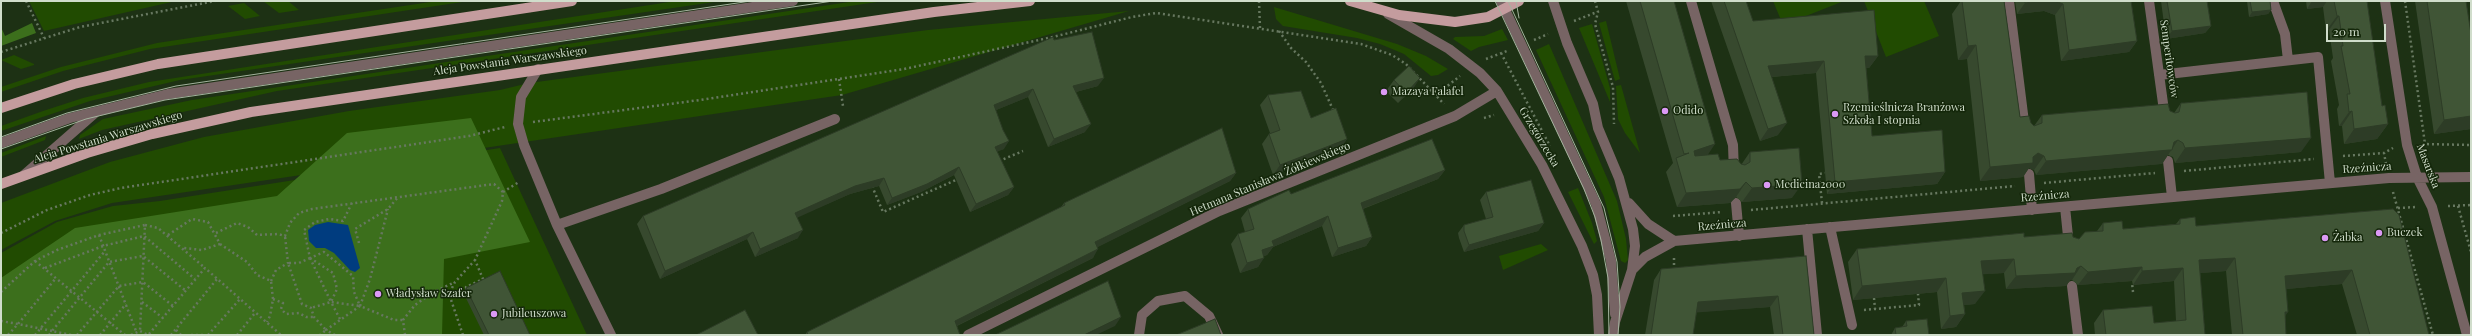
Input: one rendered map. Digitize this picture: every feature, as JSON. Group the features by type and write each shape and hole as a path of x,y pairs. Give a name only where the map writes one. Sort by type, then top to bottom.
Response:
{"main road":[{"path":"1,108 74,84 158,64 572,1"},
{"name":"Aleja Powstania Warszawskiego","path":"1,184 24,175 152,134 200,122 251,112 934,12 1030,1"},
{"path":"1350,1 1377,9 1420,18 1455,22 1479,20 1509,4"}],"street":[{"path":"1,143 29,132 100,109 211,86 793,1"},
{"path":"1553,1 1626,198 1634,238 1632,270 1615,322 1613,335"},
{"path":"1691,1 1733,145 1734,173"},
{"path":"2009,1 2026,134"},
{"name":"Semperitowców","path":"2149,1 2165,121"},
{"path":"2273,1 2285,34 2288,60"},
{"name":"Masarska","path":"2385,1 2407,145 2417,177 2432,207 2467,335"},
{"path":"1509,4 1512,24 1596,204 1611,261 1615,322"},
{"name":"Grzegórzecka","path":"1377,9 1449,49 1480,74 1497,91 1542,165 1582,246 1593,275 1597,295 1599,335"},
{"path":"2159,75 2318,57 2330,183"},
{"path":"538,69 521,97 518,124 524,145 557,225 611,335"},
{"name":"Hetmana Stanisława Żółkiewskiego","path":"968,335 1219,211 1455,116 1497,91"},
{"path":"24,175 100,109"},
{"path":"557,225 661,189 835,119"},
{"path":"2168,161 2172,197"},
{"path":"2029,174 2032,210"},
{"name":"Rzeźnicza","path":"1632,270 1645,257 1674,241 2330,183 2417,177 2471,177"},
{"path":"1626,198 1648,224 1674,241"},
{"path":"1736,203 1739,236"},
{"path":"2065,207 2069,246"},
{"path":"1830,227 1852,325"},
{"path":"1807,229 1816,335"},
{"path":"2072,286 2078,335"},
{"path":"1139,335 1142,316 1158,301 1185,296 1209,316 1218,335"}],"path":[{"path":"26,1 44,38"},
{"path":"1,52 44,38 116,19 197,2 215,1"},
{"path":"1259,1 1260,28"},
{"path":"1595,1 1598,12 1596,24 1613,88 1615,128"},
{"path":"2405,1 2425,144"},
{"path":"1577,20 1598,12"},
{"path":"1,233 48,210 121,188 469,136 518,124 700,100 904,69 1053,37 1132,17 1156,13 1361,44 1392,55 1416,73 1436,95 1458,78"},
{"path":"1279,31 1291,48 1306,62 1321,83 1335,114"},
{"path":"1531,41 1546,34"},
{"path":"1053,37 1056,44"},
{"path":"1481,61 1512,49"},
{"path":"1501,53 1554,152"},
{"path":"839,79 844,108"},
{"path":"995,163 1023,151"},
{"path":"1822,203 1819,174 1825,173"},
{"path":"871,185 883,212 960,179"},
{"path":"503,192 519,182"},
{"path":"403,320 394,320 360,306 332,302 311,308 302,304 288,263 286,236 290,223 299,213 312,209 352,202 494,184 503,192"},
{"path":"463,335 449,294 455,282 475,260 502,200 503,192"},
{"path":"359,243 356,229 388,208 398,197"},
{"path":"340,319 310,258 304,230 315,222 329,219 343,221 352,202"},
{"path":"2447,206 2471,205"},
{"path":"2458,206 2470,244 2471,252"},
{"path":"320,335 340,319 360,306 370,279 388,208"},
{"path":"2411,208 2397,208 2433,335"},
{"path":"168,235 192,219 208,222 216,233 220,244 247,262 257,275 271,281"},
{"path":"216,233 237,223 248,227 257,235 269,236 278,234 286,236"},
{"path":"140,331 145,225"},
{"path":"1,292 35,261 57,250 99,235 145,225 158,228 168,235 281,335"},
{"path":"99,235 136,332"},
{"path":"45,268 103,246 144,236"},
{"path":"144,236 195,279"},
{"path":"184,248 202,250 220,244"},
{"path":"35,335 105,251"},
{"path":"267,322 270,316 272,299 271,281 276,270 288,263 300,263 324,252 353,276 354,292 360,306"},
{"path":"1674,255 1674,270"},
{"path":"49,335 81,298 109,262 144,256 186,291"},
{"path":"310,258 333,273 337,289 332,302"},
{"path":"468,290 466,287 483,279 475,260"},
{"path":"35,261 125,335"},
{"path":"131,335 140,331 149,335 195,279 206,268"},
{"path":"8,335 56,278"},
{"path":"171,335 218,280"},
{"path":"77,335 119,286 143,282 173,306"},
{"path":"405,335 403,320 415,305 432,293 455,282"},
{"path":"2133,292 2132,283 2139,283"},
{"path":"1849,312 1919,305 1918,294"},
{"path":"1874,298 1875,309"},
{"path":"208,335 240,299"},
{"path":"272,299 283,303 281,309 286,314 299,314 306,317 314,317"},
{"path":"142,302 163,318"},
{"path":"100,335 126,304"},
{"path":"311,308 314,317 326,330 335,335"},
{"path":"237,335 256,313"},
{"path":"1,321 71,335"},
{"path":"176,330 181,335"},
{"path":"191,335 203,335"}],"green space":[{"path":"29,1 176,1 44,31"},
{"path":"263,1 288,1 299,10 279,13"},
{"path":"437,1 469,1 150,49 63,71 1,92 1,87 61,67 157,43"},
{"path":"676,1 721,1 180,80 90,101 1,131 1,126 43,111 83,98 149,82"},
{"path":"856,1 884,1 277,91 102,130 79,139 80,135 103,119 192,100"},
{"path":"1773,1 1844,1 1783,25"},
{"path":"1864,1 1924,1 1939,36 1886,57"},
{"path":"244,3 260,16 245,19 228,6"},
{"path":"1274,7 1397,44 1426,56 1448,69 1438,75 1431,76 1404,54 1380,44 1357,38 1283,26 1276,19"},
{"path":"1129,11 842,95 112,203 55,221 1,250 1,203 110,162 204,137 349,111 500,90 529,83 928,30"},
{"path":"1606,21 1620,79 1615,81 1599,23"},
{"path":"32,23 36,33 1,46 1,27 5,36"},
{"path":"1592,24 1610,88 1610,102 1579,28"},
{"path":"1502,29 1508,40 1479,47 1471,51 1453,39 1455,37 1484,36"},
{"path":"1549,44 1617,201 1626,239 1628,260 1625,263 1621,261 1604,197 1536,50"},
{"path":"14,55 34,65 21,69 1,60"},
{"path":"1621,85 1640,153 1625,133 1618,119 1616,86"},
{"path":"471,118 530,242 444,259 442,335 1,335 1,278 75,228 277,196 347,133"},
{"path":"46,136 45,140 1,157 1,153"},
{"path":"500,148 587,335 1,335 1,253 57,222 113,206 160,201"},
{"path":"1578,188 1592,223 1597,241 1594,244 1568,192"},
{"path":"1541,244 1548,250 1503,270 1499,256"}],"water":[{"path":"328,222 348,225 360,268 355,272 350,270 334,253 325,248 316,248 309,241 308,230 315,225"}],"building":[{"path":"1640,1 1674,1 1715,144 1694,151 1695,156 1718,154 1720,160 1737,159 1741,164 1745,165 1750,162 1750,152 1799,148 1802,184 1752,188 1746,182 1740,189 1686,193 1676,158 1689,153 1684,154"},
{"path":"1724,1 1746,1 1753,21 1874,10 1878,56 1865,56 1872,136 1942,130 1945,172 1835,182 1824,61 1768,66 1787,123 1768,129"},
{"path":"1962,1 2004,1 2020,117 2029,116 2031,123 2034,126 2042,123 2042,115 2168,104 2170,111 2175,113 2179,112 2181,103 2307,92 2311,138 2185,148 2183,143 2178,140 2174,142 2172,150 2046,161 2044,156 2038,153 2033,157 2033,163 1990,167 1976,45 1968,46"},
{"path":"2025,1 2039,1 2025,3"},
{"path":"2055,1 2131,1 2137,41 2069,50 2063,4"},
{"path":"2167,1 2207,1 2211,26 2172,31"},
{"path":"2250,1 2270,1 2271,10 2252,12"},
{"path":"2334,1 2367,1 2382,106 2385,105 2388,124 2354,129 2352,111 2349,112 2347,94 2350,94 2341,46 2343,46 2339,16 2337,16"},
{"path":"2427,1 2466,1 2471,34 2471,116 2444,120"},
{"path":"1092,32 1104,78 1073,86 1091,124 1054,139 1033,89 994,105 1003,130 1009,141 995,147 1014,187 976,204 959,167 927,184 892,198 884,178 855,186 795,213 803,230 760,249 753,232 665,271 643,216 1053,37 1054,40"},
{"path":"1409,66 1420,78 1406,93 1394,80"},
{"path":"1301,91 1311,118 1336,108 1347,139 1280,165 1269,134 1280,130 1268,95"},
{"path":"1222,128 1236,173 1095,242 1098,249 955,321 960,335 808,335 807,332 1065,205 1064,203"},
{"path":"1432,139 1445,170 1361,203 1372,237 1338,248 1328,216 1272,241 1274,246 1262,250 1264,258 1247,263 1238,234 1254,229 1248,209 1289,190 1291,194"},
{"path":"1531,180 1544,223 1469,245 1464,231 1464,225 1493,217 1486,192"},
{"path":"2393,209 2399,215 2429,335 2370,335 2352,270 2285,276 2288,312 2285,312 2286,335 2243,335 2235,258 2199,260 2205,335 2106,335 2103,310 2152,306 2154,323 2186,320 2183,268 2142,271 2142,267 2088,272 2081,266 2077,268 2075,273 2016,276 2014,259 1981,261 1985,291 1962,293 1965,314 1950,316 1946,278 1862,286 1857,249 2024,233 2024,237 2072,233 2073,237 2079,239 2085,232 2103,231 2103,223 2122,221 2123,229 2180,224 2180,219 2195,217 2196,226"},
{"path":"1806,256 1814,335 1783,335 1778,296 1698,302 1693,335 1651,335 1661,269"},
{"name":"Jubileuszowa","path":"500,271 530,335 489,335 466,288"},
{"path":"1108,281 1121,317 1084,335 995,335"},
{"path":"745,310 758,335 696,335"},
{"path":"1215,319 1221,335 1176,335"},
{"path":"1927,319 1929,335 1896,335 1895,328 1907,326 1906,321"}],"tram line":[{"path":"1,137 67,113 176,86 751,1"},
{"path":"1,149 86,119 165,100 833,1"},
{"path":"1495,1 1584,189 1595,217 1608,278 1609,335"},
{"path":"1508,1 1604,208 1617,262 1620,307 1618,335"},
{"path":"1516,1 1519,18"}],"place":[{"name":"Mazaya Falafel","path":"1384,92"},
{"name":"Odido","path":"1665,111"},
{"name":"Rzemieślnicza Branżowa Szkoła I stopnia","path":"1835,114"},
{"name":"Medicina2000","path":"1767,185"},
{"name":"Buczek","path":"2379,233"},
{"name":"Żabka","path":"2325,238"},
{"name":"Władysław Szafer","path":"378,294"},
{"name":"Jubileuszowa","path":"494,314"}]}
